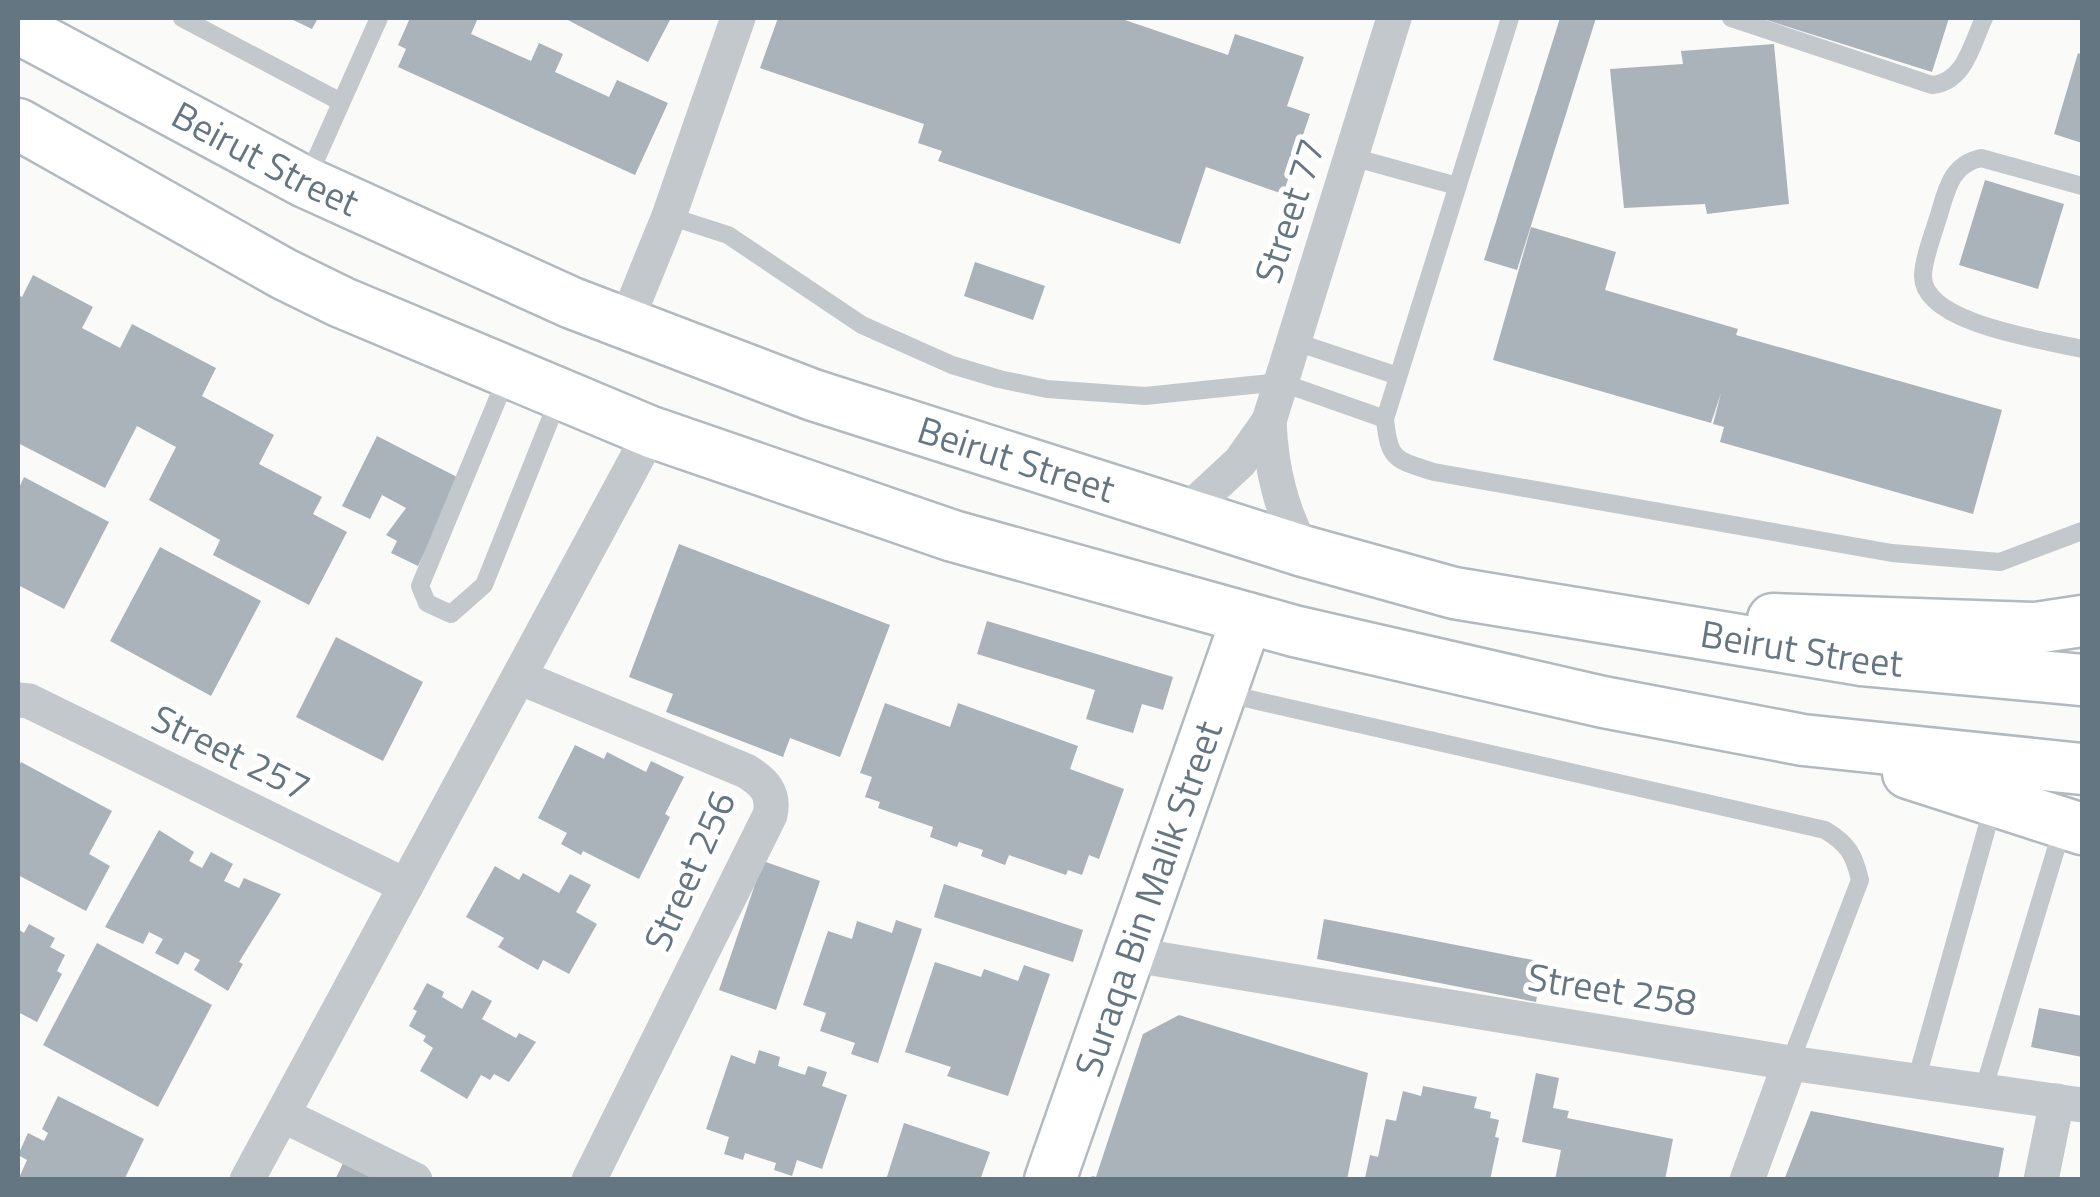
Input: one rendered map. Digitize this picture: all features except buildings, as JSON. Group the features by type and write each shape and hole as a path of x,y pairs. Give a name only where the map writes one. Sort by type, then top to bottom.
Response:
{"main road":[{"name":"Beirut Street","path":"18,25 305,182 572,303 813,395 1185,514 1454,593 1862,660 2082,680"},
{"path":"18,124 341,302 651,432 953,536 1247,618 1603,702 1802,740 2082,770"},
{"path":"1562,610 2035,628 2082,621"},
{"name":"Suraqa Bin Malik Street","path":"1050,1180 1247,618"},
{"path":"1802,740 2073,825"}],"street":[{"path":"18,25 39,18"},
{"path":"626,322 669,216 738,18"},
{"name":"Street 77","path":"1185,514 1240,462 1269,421 1352,157 1387,20"},
{"name":"Street 77","path":"1269,421 1274,476 1290,527 1303,551"},
{"path":"248,1180 651,432"},
{"name":"Street 256","path":"519,678 746,771 768,788 772,801 770,815 590,1180"},
{"name":"Street 257","path":"18,700 29,701 406,886"},
{"name":"Street 258","path":"1128,954 1790,1063 2070,1104"},
{"path":"1746,1180 1790,1063"},
{"path":"2041,1180 2070,1104"},
{"path":"282,1115 415,1180"}],"lane":[{"path":"182,18 342,102"},
{"path":"305,182 379,18"},
{"path":"1510,18 1386,419 1388,447 1394,455 1434,472 1892,554 2000,562 2082,532"},
{"path":"1731,18 1932,84 1945,84 1956,76 1984,18"},
{"path":"1352,157 1457,186"},
{"path":"2082,186 1981,158 1967,161 1948,182 1922,276 1929,296 1942,309 1961,318 2082,349"},
{"path":"669,216 728,235 820,299 906,347 999,379 1080,393 1145,396 1280,382 1386,419"},
{"path":"1293,341 1398,376"},
{"path":"508,373 420,586 427,603 452,614 484,585 560,394"},
{"path":"1223,692 1824,830 1845,842 1854,855 1860,880 1790,1063"},
{"path":"1916,1081 1994,800"},
{"path":"1983,1091 2073,825"}]}
